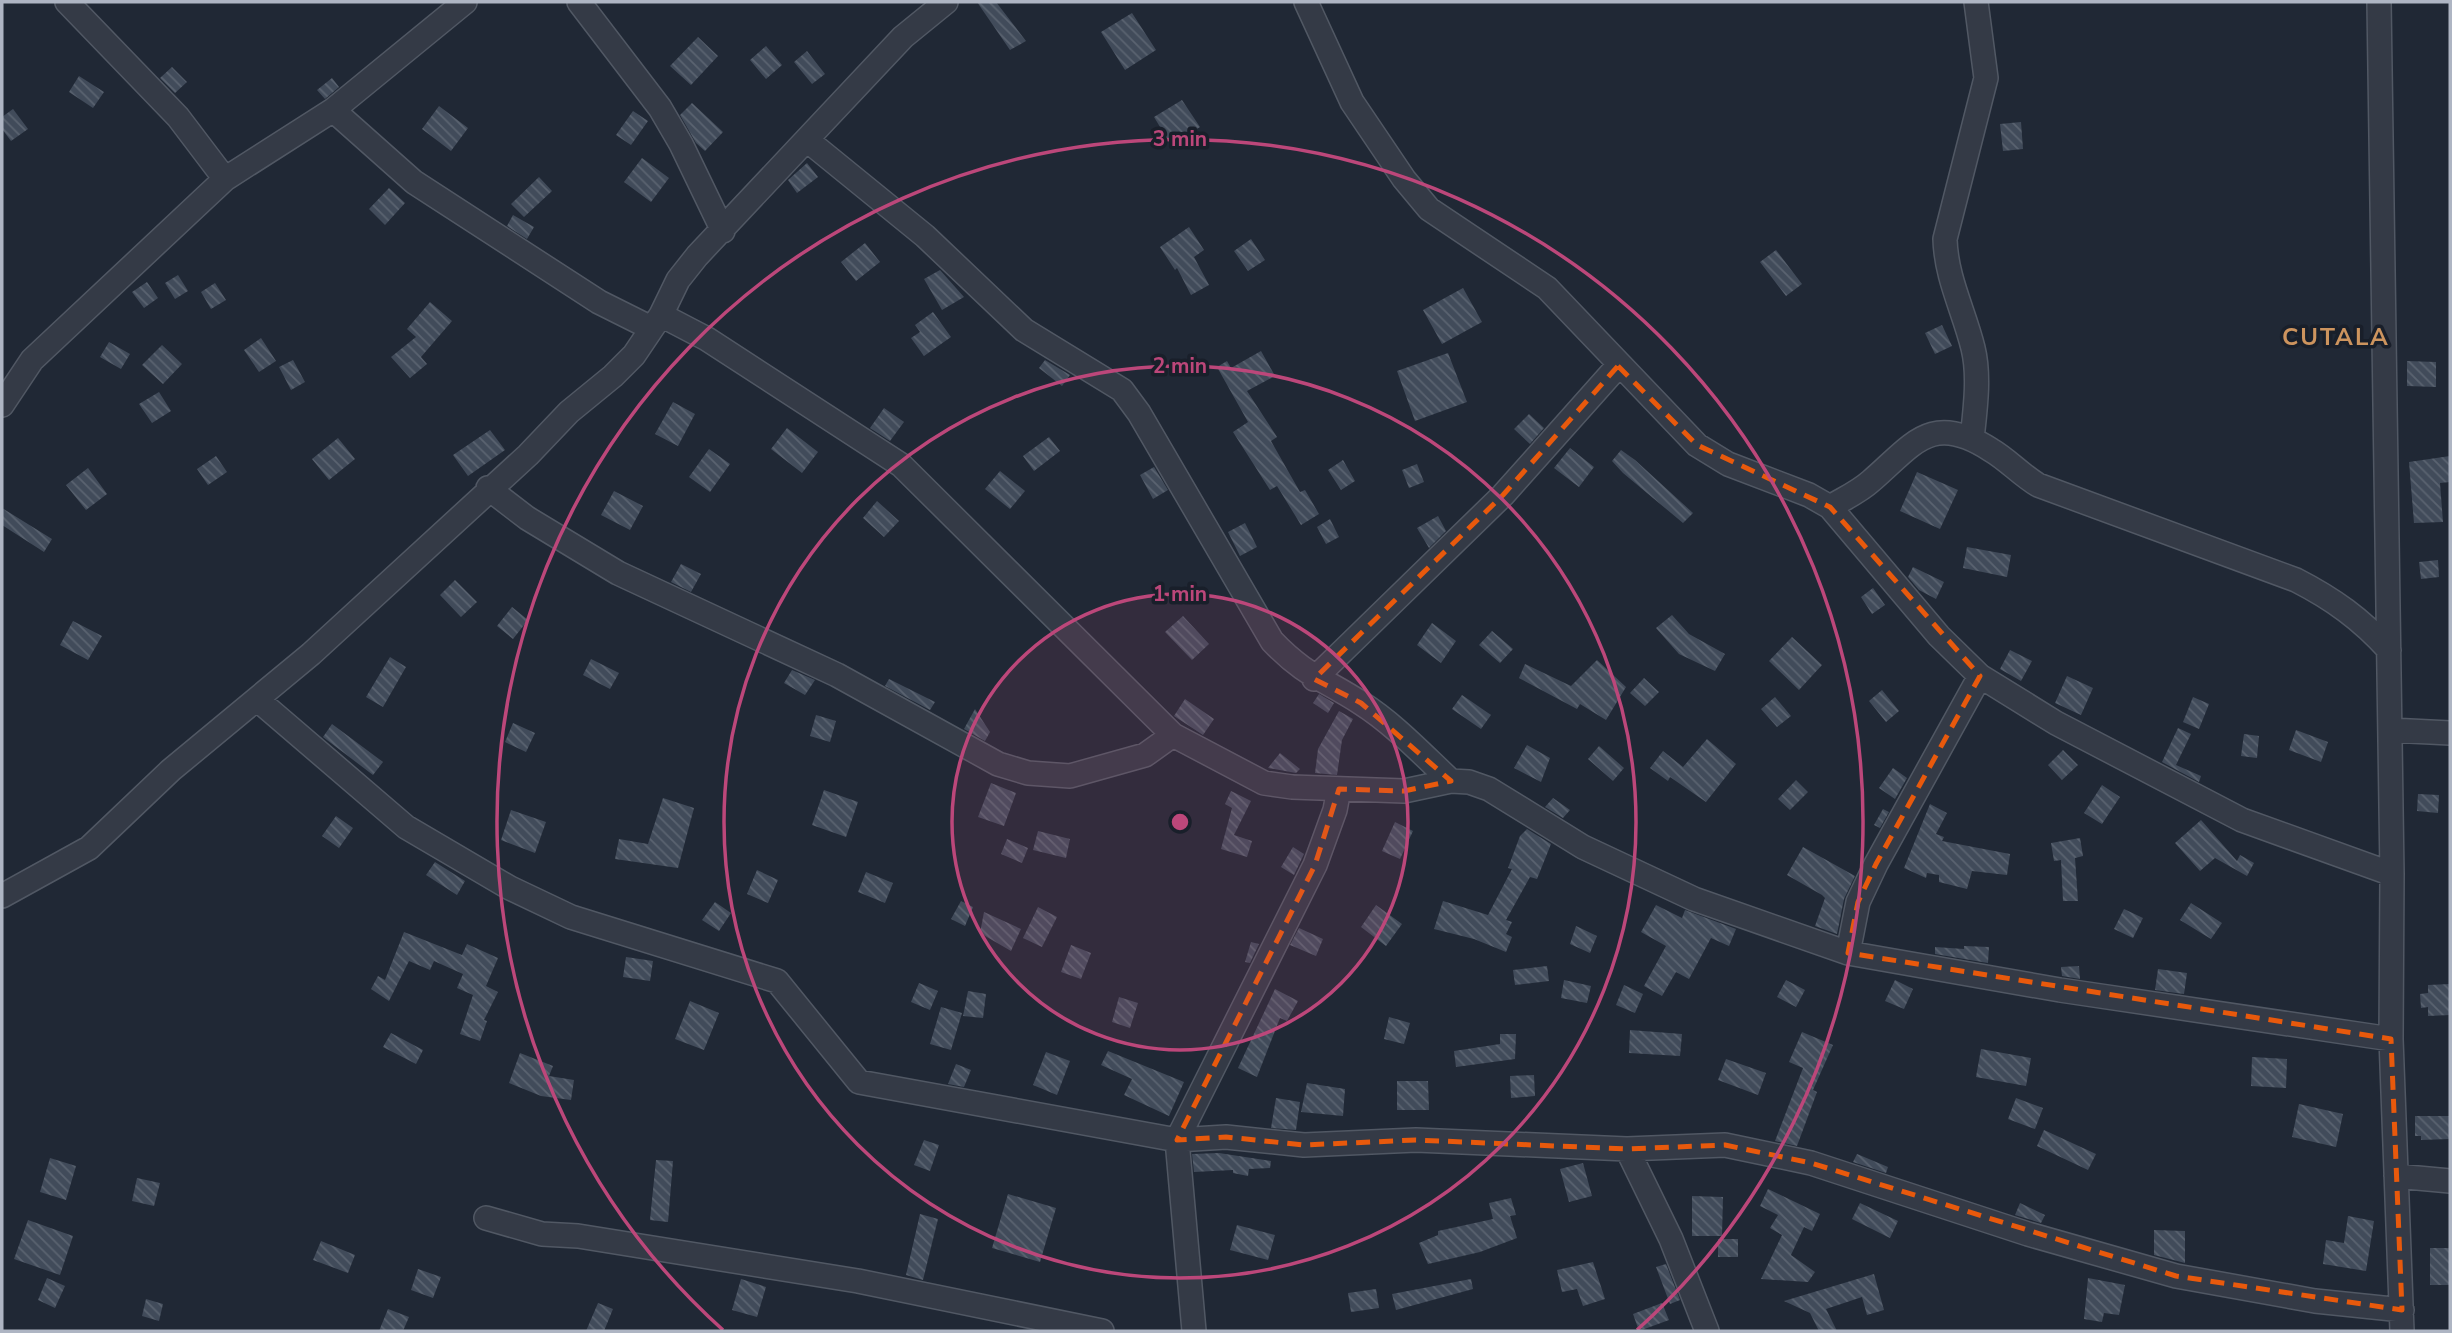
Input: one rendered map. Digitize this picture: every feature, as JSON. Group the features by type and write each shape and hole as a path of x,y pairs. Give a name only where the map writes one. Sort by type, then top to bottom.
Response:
{"street":[{"path":"67,2 178,117 225,180"},
{"path":"2,405 32,360 225,180 333,110 465,2"},
{"path":"579,2 660,108 723,231"},
{"path":"2,896 89,848 171,770 258,700 488,488 528,455 569,412 613,376 634,355 656,322 678,280 697,256 902,37 946,2"},
{"path":"1306,2 1352,102 1404,179 1429,209 1546,288 1618,366 1697,445 1728,464 1809,495 1830,508 1939,636 1980,676 2056,723 2242,820 2392,874"},
{"path":"1972,439 1975,405 1974,350 1945,259 1945,239 1986,78 1976,2"},
{"path":"258,700 407,827 510,888 571,917 777,981 859,1082 1177,1140 1226,1137 1304,1145 1416,1140 1627,1149 1725,1145 1772,1153 2028,1234 2176,1276 2315,1301 2402,1321 2391,1039 2392,874 2379,2"},
{"path":"333,110 414,182 544,267 656,322 707,340 901,465 1173,735 1264,783 1404,791 1451,780 1469,782 1489,789 1583,847 1693,899 1848,953 2060,990 2391,1039"},
{"path":"807,140 925,236 1024,330 1122,390 1139,413 1272,641 1292,662 1314,679 1361,703 1409,740 1451,780"},
{"path":"1314,679 1503,495 1618,366"},
{"path":"1830,508 1869,484 1911,443 1930,434 1948,433 1972,439 1992,450 2015,472 2038,485 2296,580 2329,597 2363,621 2389,650"},
{"path":"488,488 527,518 618,573 837,675 998,764 1028,773 1070,776 1145,755 1173,735"},
{"path":"1848,953 1858,902 1876,864 1980,676"},
{"path":"2390,730 2450,733"},
{"path":"1194,1331 1182,1225 1177,1140 1315,864 1335,810 1339,789"},
{"path":"1627,1149 1671,1239 1707,1331"},
{"path":"2396,1177 2450,1181"},
{"path":"486,1218 542,1234 578,1236 858,1281 1102,1331"}],"highlighted area":[{"path":"1618,366 1697,445 1830,507 1980,676 1876,864 1858,902 1848,953 2391,1039 2402,1310 2176,1276 1811,1163 1725,1145 1627,1149 1416,1140 1304,1145 1226,1137 1177,1140 1315,865 1339,789 1404,791 1451,781 1361,703 1314,679 1503,495"}],"building":[{"path":"977,2 996,2 1026,41 1010,50"},
{"path":"1132,13 1156,50 1125,70 1101,32"},
{"path":"698,37 718,56 691,85 670,66"},
{"path":"766,46 782,65 766,79 750,60"},
{"path":"807,51 825,74 812,84 794,62"},
{"path":"172,67 187,82 175,93 160,78"},
{"path":"79,76 104,92 93,108 69,92"},
{"path":"332,78 339,87 325,99 317,90"},
{"path":"1182,100 1200,127 1171,145 1154,117"},
{"path":"692,103 723,132 705,151 696,143 680,115"},
{"path":"439,106 468,128 451,151 422,129"},
{"path":"13,109 28,129 11,141 2,129 2,117"},
{"path":"633,111 648,121 631,145 616,135"},
{"path":"2021,122 2023,149 2003,151 2000,124"},
{"path":"642,158 669,178 651,202 624,182"},
{"path":"807,163 818,177 797,193 788,180"},
{"path":"539,177 552,191 524,217 511,204"},
{"path":"389,188 405,203 385,225 369,209"},
{"path":"513,215 534,227 527,239 507,226"},
{"path":"1189,227 1204,250 1194,257 1209,285 1191,295 1177,268 1175,270 1160,247"},
{"path":"1251,239 1265,260 1248,271 1234,251"},
{"path":"865,243 880,262 856,281 841,262"},
{"path":"1776,250 1802,284 1786,296 1760,262"},
{"path":"940,270 964,297 942,310 924,279"},
{"path":"178,275 188,291 175,299 165,283"},
{"path":"147,282 158,298 144,308 132,292"},
{"path":"215,283 226,300 211,309 201,292"},
{"path":"1463,288 1482,322 1442,344 1423,310"},
{"path":"430,302 452,321 421,357 427,364 410,378 391,357 416,337 407,329"},
{"path":"933,312 951,337 924,356 911,338 920,332 915,325"},
{"path":"1942,325 1952,346 1935,354 1925,333"},
{"path":"261,338 276,361 259,372 244,350"},
{"path":"109,342 130,354 121,369 100,357"},
{"path":"162,345 182,364 163,384 142,365"},
{"path":"1261,351 1275,376 1247,391 1277,437 1271,441 1300,492 1305,490 1319,514 1301,525 1277,486 1270,490 1233,432 1248,422 1217,367 1227,361 1231,368"},
{"path":"1448,353 1467,402 1415,421 1397,371"},
{"path":"293,360 305,382 291,390 279,367"},
{"path":"1045,360 1070,375 1062,386 1039,368"},
{"path":"2407,361 2436,362 2436,387 2407,386"},
{"path":"159,392 171,411 152,423 139,404"},
{"path":"673,402 695,414 678,446 655,434"},
{"path":"884,408 904,422 890,441 870,428"},
{"path":"1529,414 1544,428 1530,444 1514,429"},
{"path":"787,428 818,452 802,473 771,449"},
{"path":"490,430 505,450 468,476 453,455"},
{"path":"1049,437 1060,451 1034,471 1023,456"},
{"path":"338,438 355,459 329,480 312,459"},
{"path":"1570,448 1594,467 1579,487 1554,468"},
{"path":"709,449 730,464 710,492 689,477"},
{"path":"1621,450 1693,513 1683,523 1612,461"},
{"path":"216,456 227,472 208,485 197,469"},
{"path":"2450,456 2450,482 2440,483 2443,522 2414,523 2409,462"},
{"path":"1343,460 1355,481 1341,490 1328,470"},
{"path":"1417,464 1424,482 1409,488 1402,470"},
{"path":"1154,467 1168,490 1153,499 1140,475"},
{"path":"88,468 107,494 86,510 66,485"},
{"path":"1000,471 1025,491 1010,509 985,489"},
{"path":"1917,472 1958,490 1940,529 1900,511"},
{"path":"614,491 643,506 630,530 601,515"},
{"path":"877,501 899,521 884,537 863,518"},
{"path":"2,508 52,539 44,552 2,525"},
{"path":"1438,516 1446,531 1429,548 1417,528"},
{"path":"1330,519 1339,537 1326,544 1317,527"},
{"path":"1245,523 1257,547 1240,556 1228,532"},
{"path":"1967,547 2011,555 2007,577 1963,568"},
{"path":"2438,560 2439,577 2421,579 2419,562"},
{"path":"681,564 701,574 691,592 671,582"},
{"path":"1913,567 1944,582 1936,599 1919,590 1908,577"},
{"path":"455,580 477,602 461,617 440,595"},
{"path":"1873,588 1885,605 1872,614 1861,597"},
{"path":"512,607 528,620 513,639 497,626"},
{"path":"1672,615 1689,634 1725,654 1715,671 1679,654 1656,628"},
{"path":"1183,616 1209,644 1192,660 1165,632"},
{"path":"73,621 102,636 88,660 60,645"},
{"path":"1432,623 1456,641 1441,663 1417,645"},
{"path":"1492,631 1513,649 1500,663 1479,645"},
{"path":"1792,637 1822,665 1799,690 1769,661"},
{"path":"2010,650 2032,661 2021,681 2000,669"},
{"path":"390,657 406,667 383,707 366,697"},
{"path":"591,659 619,673 610,689 583,675"},
{"path":"1597,660 1626,687 1606,720 1580,704 1577,709 1519,678 1525,664 1571,686"},
{"path":"792,670 815,680 805,695 784,683"},
{"path":"2067,676 2093,688 2081,715 2055,703"},
{"path":"1644,678 1659,692 1645,706 1630,693"},
{"path":"889,679 935,702 930,710 885,686"},
{"path":"1882,690 1899,711 1886,722 1869,701"},
{"path":"1319,694 1334,703 1328,713 1313,703"},
{"path":"1462,695 1491,715 1481,729 1452,709"},
{"path":"1775,697 1791,716 1777,727 1761,709"},
{"path":"2193,697 2209,704 2199,729 2183,722"},
{"path":"1185,699 1214,719 1203,735 1174,716"},
{"path":"975,709 990,732 985,741 964,729"},
{"path":"1339,711 1353,719 1342,740 1337,775 1315,773 1318,749"},
{"path":"816,715 836,721 830,742 810,736"},
{"path":"513,723 535,733 526,752 505,742"},
{"path":"332,724 383,762 373,775 323,737"},
{"path":"2178,728 2191,734 2176,765 2201,776 2199,782 2162,762"},
{"path":"2296,730 2328,742 2321,762 2289,750"},
{"path":"2244,734 2259,736 2257,758 2241,756"},
{"path":"1707,739 1736,764 1706,802 1670,777 1668,781 1650,768 1663,751 1683,767"},
{"path":"1527,745 1550,758 1541,782 1514,768"},
{"path":"1599,746 1624,768 1613,781 1588,759"},
{"path":"2063,750 2078,765 2062,780 2048,765"},
{"path":"1280,753 1300,769 1296,773 1268,768"},
{"path":"1893,768 1907,778 1895,799 1879,788"},
{"path":"1796,780 1808,792 1790,810 1778,799"},
{"path":"991,783 1016,793 1004,826 978,817"},
{"path":"2102,785 2120,797 2102,824 2084,813"},
{"path":"824,790 858,802 846,837 812,825"},
{"path":"1231,791 1251,801 1234,835 1252,841 1247,857 1221,849 1232,808 1225,804"},
{"path":"2418,794 2439,795 2438,813 2417,811"},
{"path":"663,798 694,808 678,868 615,859 619,839 648,844"},
{"path":"1553,798 1570,810 1563,818 1545,807"},
{"path":"1930,804 1947,813 1936,834 1944,837 1942,841 2010,854 2007,875 1972,871 1967,889 1939,882 1939,875 1927,873 1926,878 1904,868"},
{"path":"1883,809 1889,812 1880,828 1874,825"},
{"path":"511,810 546,822 535,853 501,840"},
{"path":"336,816 353,828 339,848 322,836"},
{"path":"2201,820 2237,861 2240,855 2254,863 2247,876 2215,858 2200,871 2175,843"},
{"path":"1395,822 1413,831 1400,859 1382,851"},
{"path":"1527,829 1551,844 1537,879 1530,877 1506,920 1512,922 1506,934 1512,937 1506,952 1474,939 1434,929 1443,901 1488,915 1512,869 1508,868 1520,836"},
{"path":"1038,831 1070,839 1066,858 1033,850"},
{"path":"2080,838 2083,856 2075,858 2078,901 2063,901 2061,860 2054,861 2051,843"},
{"path":"1007,839 1028,848 1022,863 1001,854"},
{"path":"1293,847 1304,854 1294,875 1281,867"},
{"path":"1803,847 1855,876 1844,899 1837,934 1815,926 1825,898 1787,875"},
{"path":"435,862 465,881 457,895 426,875"},
{"path":"757,870 778,880 768,903 747,894"},
{"path":"866,872 893,883 885,903 858,892"},
{"path":"961,901 973,907 965,926 951,919"},
{"path":"715,902 731,913 719,931 702,920"},
{"path":"2191,903 2222,923 2211,939 2180,920"},
{"path":"1376,905 1402,924 1386,946 1361,927"},
{"path":"1656,905 1682,918 1685,910 1736,929 1729,946 1711,938 1689,979 1676,972 1662,996 1644,986 1666,946 1641,932"},
{"path":"1038,907 1057,917 1042,947 1023,938"},
{"path":"2124,909 2143,918 2133,938 2114,929"},
{"path":"984,912 1021,929 1011,951 980,933"},
{"path":"1576,926 1597,936 1590,953 1570,944"},
{"path":"1299,928 1323,939 1316,956 1290,945"},
{"path":"404,932 462,955 467,944 498,958 486,986 498,992 484,1020 487,1021 480,1041 460,1034 473,995 457,988 463,974 434,961 430,970 409,961 389,1001 371,989 378,976 385,980"},
{"path":"1251,942 1259,944 1250,963 1245,962"},
{"path":"1071,945 1091,953 1081,979 1061,972"},
{"path":"1964,946 1989,947 1988,963 1935,954 1935,947 1964,949"},
{"path":"626,957 653,961 650,981 623,977"},
{"path":"1547,966 1549,981 1515,985 1513,970"},
{"path":"2079,966 2080,979 2062,976 2061,967"},
{"path":"2158,969 2187,973 2184,994 2155,990"},
{"path":"1564,980 1591,986 1587,1003 1561,998"},
{"path":"1786,980 1805,990 1796,1007 1777,997"},
{"path":"1895,980 1913,989 1904,1009 1885,1001"},
{"path":"919,983 938,991 930,1010 911,1002"},
{"path":"2450,984 2450,1015 2428,1016 2428,1007 2421,1008 2420,994 2428,993 2428,985"},
{"path":"1624,985 1643,994 1635,1013 1616,1005"},
{"path":"1275,989 1298,1001 1287,1021 1280,1018 1257,1077 1238,1068"},
{"path":"968,991 986,994 983,1018 963,1016"},
{"path":"1119,997 1138,1003 1130,1028 1112,1022"},
{"path":"690,1001 719,1013 704,1050 675,1039"},
{"path":"941,1007 962,1013 951,1050 930,1044"},
{"path":"1389,1017 1410,1023 1404,1044 1384,1039"},
{"path":"1630,1030 1682,1034 1680,1056 1629,1053"},
{"path":"1802,1032 1833,1045 1813,1090 1817,1092 1797,1146 1775,1141 1803,1068 1789,1062"},
{"path":"391,1033 423,1050 416,1064 383,1047"},
{"path":"1500,1034 1516,1034 1515,1059 1456,1067 1454,1051 1500,1044"},
{"path":"1981,1049 2031,1058 2026,1086 1976,1077"},
{"path":"1108,1051 1184,1082 1169,1116 1124,1095 1132,1079 1101,1065"},
{"path":"1046,1052 1070,1061 1057,1095 1033,1085"},
{"path":"520,1053 553,1066 549,1076 574,1080 571,1100 541,1096 509,1083"},
{"path":"2252,1057 2287,1059 2286,1088 2251,1086"},
{"path":"1726,1059 1766,1073 1758,1095 1718,1080"},
{"path":"956,1064 971,1070 964,1087 948,1084"},
{"path":"1534,1075 1535,1096 1511,1098 1510,1076"},
{"path":"1397,1081 1428,1081 1429,1110 1397,1110"},
{"path":"1307,1083 1345,1089 1343,1116 1301,1112"},
{"path":"1276,1098 1300,1102 1296,1130 1271,1128"},
{"path":"2016,1098 2043,1108 2035,1129 2008,1119"},
{"path":"2299,1104 2343,1114 2336,1147 2292,1137"},
{"path":"2415,1116 2450,1116 2450,1139 2421,1140 2421,1136 2415,1136"},
{"path":"2044,1130 2096,1154 2088,1170 2037,1146"},
{"path":"924,1140 939,1145 930,1171 914,1165"},
{"path":"1219,1153 1271,1161 1270,1168 1249,1169 1248,1176 1233,1173 1233,1170 1194,1172 1192,1154"},
{"path":"1857,1154 1888,1167 1886,1173 1853,1162"},
{"path":"50,1158 76,1166 66,1200 40,1192"},
{"path":"656,1160 673,1161 668,1222 650,1220"},
{"path":"1583,1163 1592,1196 1569,1202 1560,1169"},
{"path":"137,1178 160,1183 154,1206 132,1201"},
{"path":"1768,1189 1820,1214 1812,1231 1804,1227 1791,1255 1815,1272 1808,1282 1761,1279 1782,1235 1770,1228 1778,1215 1760,1206"},
{"path":"1008,1194 1056,1208 1040,1262 992,1248"},
{"path":"1692,1196 1723,1197 1722,1236 1692,1236"},
{"path":"1511,1198 1516,1215 1510,1216 1517,1238 1480,1252 1428,1264 1419,1243 1438,1235 1438,1231 1493,1219 1489,1203"},
{"path":"1860,1203 1898,1221 1890,1238 1852,1219"},
{"path":"2020,1203 2045,1215 2041,1223 2015,1215"},
{"path":"920,1214 938,1219 923,1280 906,1275"},
{"path":"2348,1216 2374,1221 2366,1271 2323,1264 2326,1240 2344,1243"},
{"path":"28,1220 73,1236 60,1275 14,1259"},
{"path":"1237,1225 1275,1235 1268,1260 1230,1250"},
{"path":"2154,1230 2185,1231 2185,1263 2154,1255"},
{"path":"1718,1239 1738,1239 1738,1257 1718,1257"},
{"path":"321,1241 355,1255 348,1273 313,1260"},
{"path":"2430,1248 2450,1248 2450,1285 2430,1285"},
{"path":"1593,1262 1605,1299 1583,1306 1577,1289 1562,1292 1557,1270"},
{"path":"1666,1264 1680,1300 1670,1304 1656,1267"},
{"path":"418,1269 441,1277 433,1298 411,1290"},
{"path":"1874,1274 1884,1310 1867,1315 1862,1297 1826,1309 1837,1331 1819,1331 1810,1313 1784,1301"},
{"path":"47,1278 65,1286 55,1308 38,1300"},
{"path":"2088,1278 2125,1285 2119,1315 2104,1313 2102,1322 2084,1319"},
{"path":"741,1279 766,1287 757,1317 732,1310"},
{"path":"1471,1279 1473,1289 1396,1310 1392,1294"},
{"path":"1376,1289 1379,1308 1351,1312 1348,1293"},
{"path":"146,1299 163,1304 159,1321 142,1316"},
{"path":"598,1303 613,1309 604,1331 586,1331"},
{"path":"1662,1303 1669,1320 1639,1331 1633,1314"},
{"path":"388,1309 409,1317 403,1331 379,1331"}],"district":[{"name":"CUTALA","path":"2336,337"}]}
